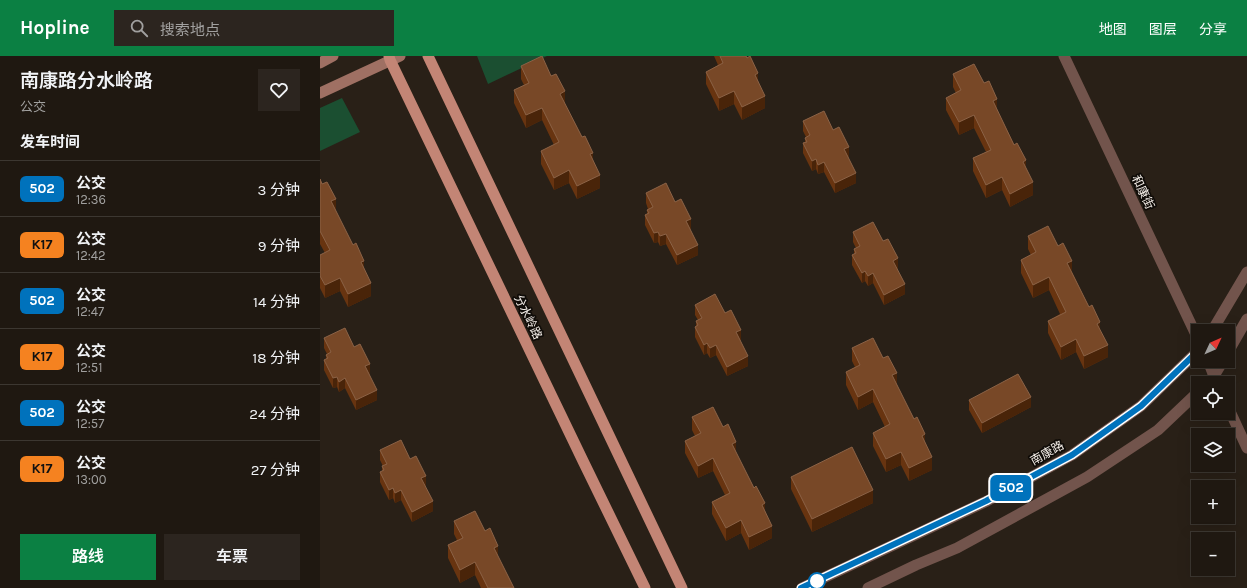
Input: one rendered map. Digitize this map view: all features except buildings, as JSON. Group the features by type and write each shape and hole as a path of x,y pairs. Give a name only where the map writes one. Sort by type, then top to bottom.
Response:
{"main road":[{"path":"320,63 333,56"},
{"name":"分水岭路","path":"428,56 682,588"},
{"path":"320,93 393,57"},
{"name":"分水岭路","path":"393,57 584,464 645,588"}],"street":[{"name":"和康街","path":"1064,56 1191,324"},
{"path":"1216,324 1247,272"},
{"path":"1235,340 1247,319"},
{"name":"南康路","path":"802,588 986,501 1072,455 1141,406 1191,358"},
{"path":"868,588 916,565 957,548 1087,477 1158,430 1191,399"},
{"path":"1234,420 1247,448"}],"green space":[{"path":"477,56 547,56 488,84"},
{"path":"342,98 360,132 320,151 320,108"}],"bus line":[{"name":"502","path":"801,588 986,501 1072,455 1141,406 1191,358"}]}
